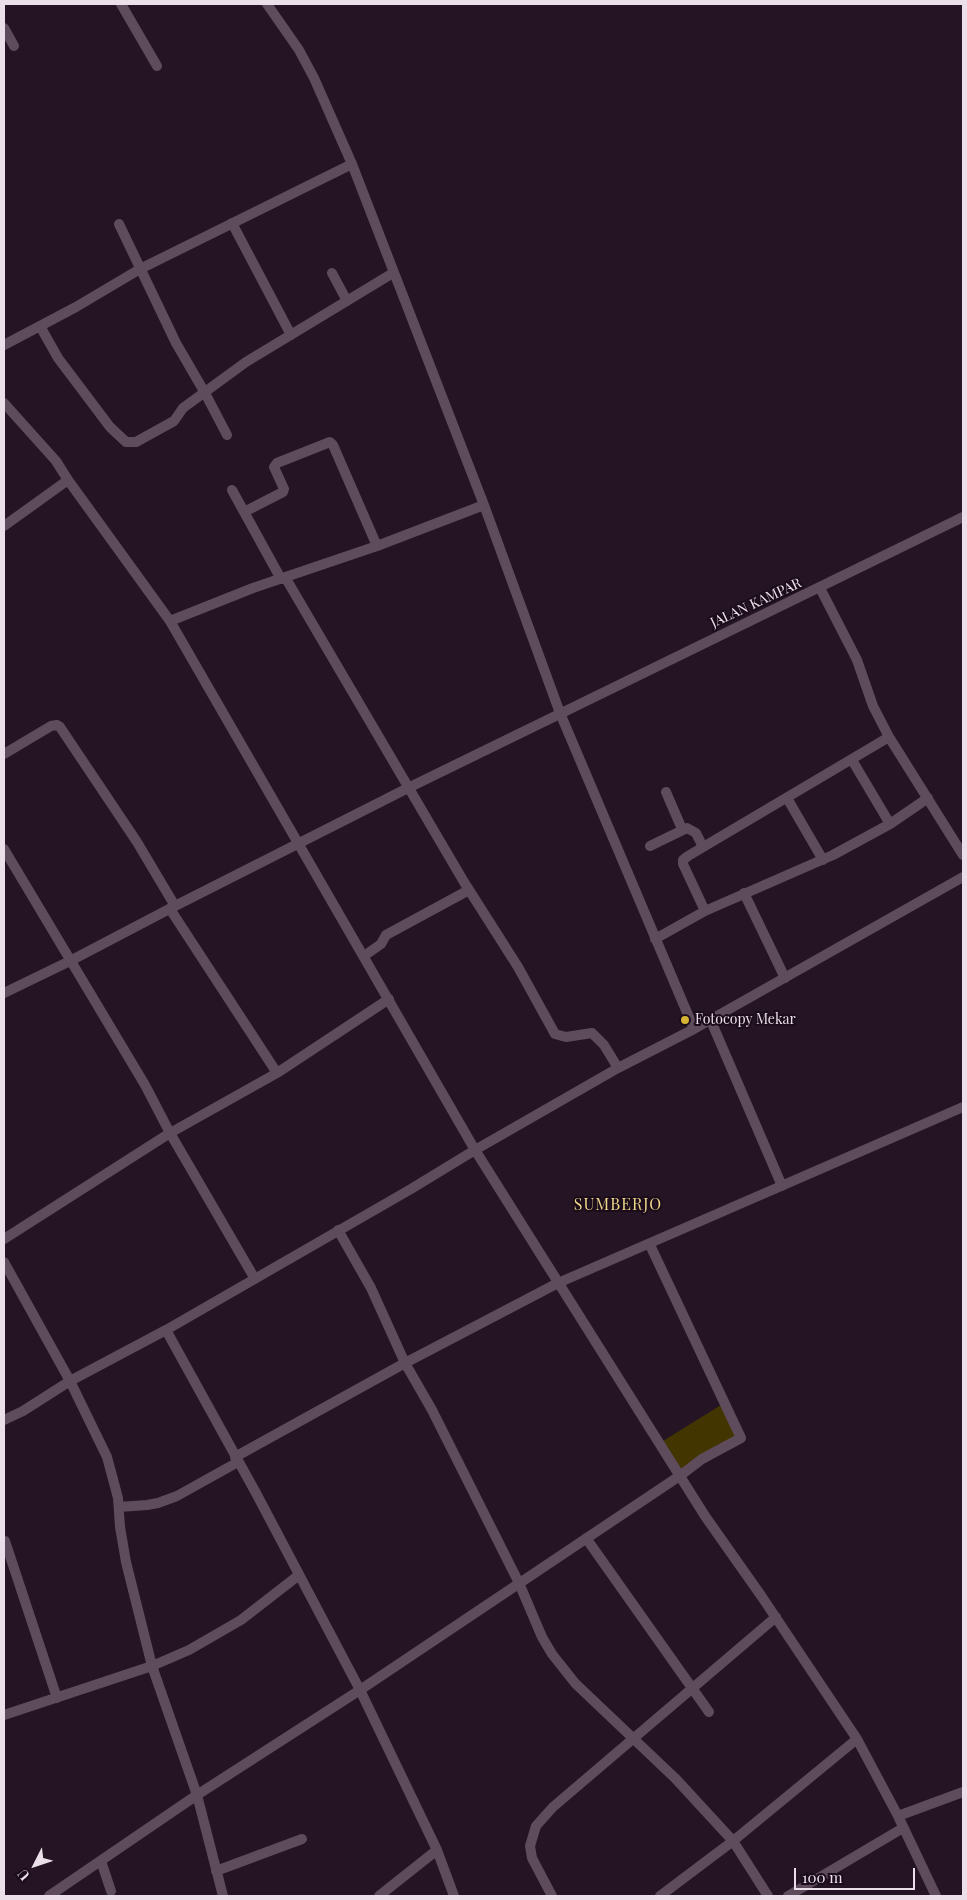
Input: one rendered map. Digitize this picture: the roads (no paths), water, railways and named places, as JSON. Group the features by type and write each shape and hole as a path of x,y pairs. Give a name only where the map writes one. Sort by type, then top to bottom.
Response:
{"street":[{"path":"121,4 157,66"},
{"path":"267,4 299,50 314,78 352,164 484,505 560,713 694,1029"},
{"path":"4,28 14,46"},
{"path":"4,345 76,307 140,268 352,164"},
{"path":"232,223 291,335"},
{"path":"119,224 176,343 227,436"},
{"path":"332,273 347,301"},
{"path":"40,326 58,358 110,427 126,442 136,442 174,421 183,408 246,362 393,273"},
{"path":"4,403 56,461 170,621 475,1150 705,1516 776,1617 857,1739 898,1816 936,1896"},
{"path":"244,512 283,492 284,489 274,467 277,463 330,442 333,444 377,546"},
{"path":"4,526 68,480"},
{"path":"232,490 469,890 518,967 555,1034 560,1037 566,1037 592,1033 604,1045 618,1068"},
{"path":"170,621 286,580 484,505"},
{"name":"JALAN KAMPAR","path":"4,993 70,961 298,842 963,517"},
{"path":"820,588 857,660 873,706 889,737 963,856"},
{"path":"4,754 51,726 58,725 60,727 137,842 173,907 277,1072"},
{"path":"705,911 683,864 683,860 889,737"},
{"path":"852,760 890,824"},
{"path":"666,792 682,829"},
{"path":"787,798 823,860"},
{"path":"655,938 705,911 823,860 890,824 928,798"},
{"path":"650,846 682,829 691,829 696,833 703,848"},
{"path":"4,849 145,1085 170,1133 255,1278"},
{"path":"4,1420 23,1411 70,1381 166,1330 618,1068 711,1021 963,877"},
{"path":"364,956 381,944 386,935 469,890"},
{"path":"744,893 785,978"},
{"path":"4,1239 170,1133 277,1072 388,999"},
{"path":"711,1021 782,1186"},
{"path":"118,1502 147,1505 171,1498 405,1363 558,1284 963,1107"},
{"path":"338,1230 371,1288 405,1363 432,1410 519,1583 542,1637 557,1661 578,1684 675,1778 733,1841 768,1896"},
{"path":"49,1896 197,1795 360,1690 681,1475 702,1459 741,1438 650,1245"},
{"path":"4,1262 70,1381 107,1457 118,1502 126,1562 152,1666 197,1795 223,1896"},
{"path":"166,1330 360,1690 438,1850 454,1896"},
{"path":"586,1538 709,1712"},
{"path":"5,1541 57,1698"},
{"path":"4,1715 152,1666 189,1650 241,1620 298,1575"},
{"path":"552,1896 532,1858 530,1846 536,1826 553,1806 776,1617"},
{"path":"660,1896 733,1841 857,1739"},
{"path":"898,1816 963,1792"},
{"path":"788,1896 903,1828"},
{"path":"216,1871 302,1839"},
{"path":"379,1896 438,1850"},
{"path":"101,1861 111,1892"}],"place":[{"name":"Fotocopy Mekar","path":"685,1020"}],"district":[{"name":"SUMBERJO","path":"618,1205"}]}
